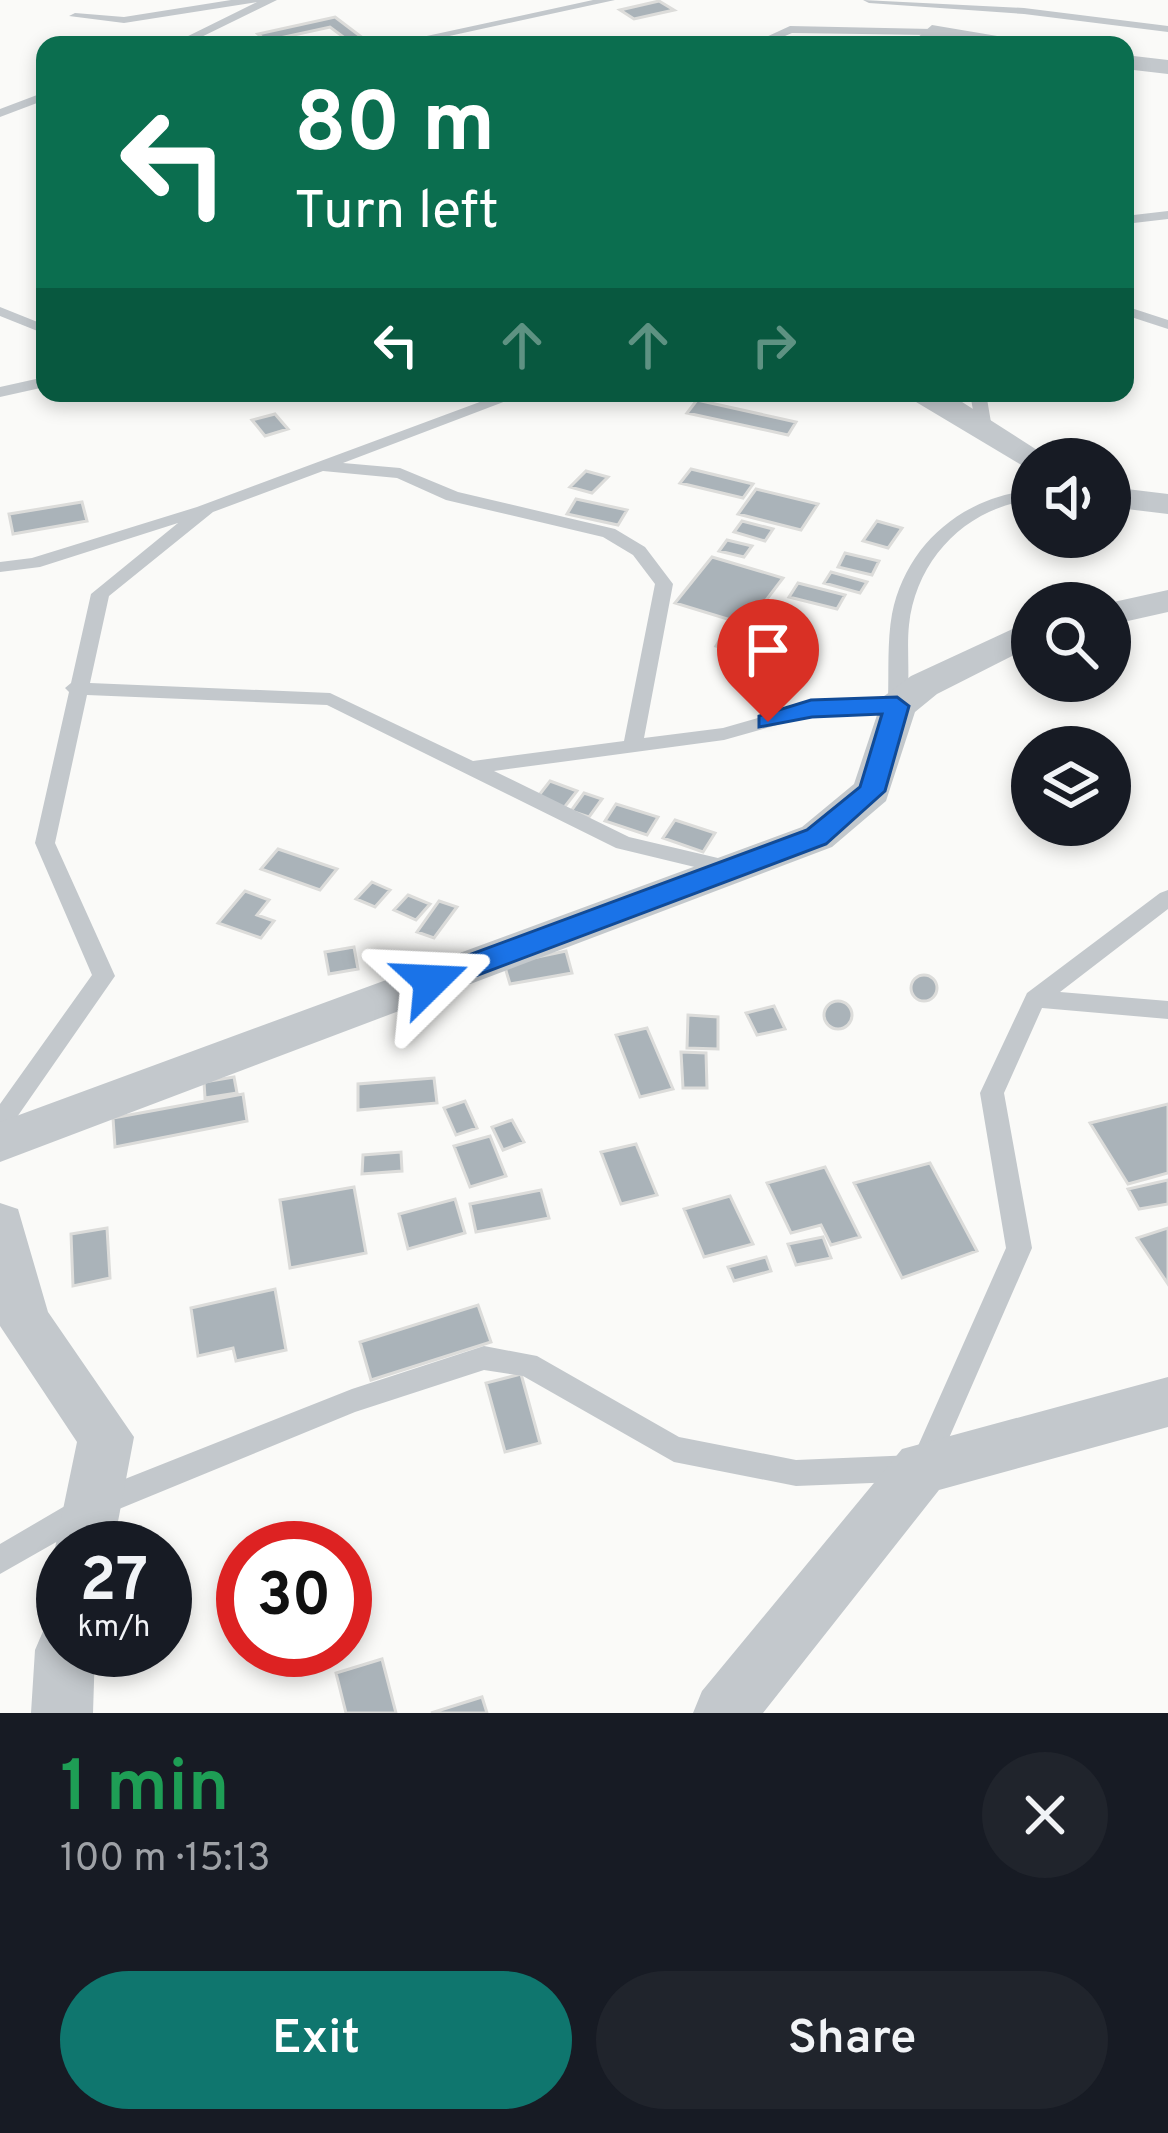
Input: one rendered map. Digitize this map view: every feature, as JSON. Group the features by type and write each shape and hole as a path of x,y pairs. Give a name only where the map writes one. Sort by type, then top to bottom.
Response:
{"street":[{"path":"1134,63 1168,67"},
{"path":"934,402 1011,444"},
{"path":"1131,500 1168,504"},
{"path":"1131,609 1168,601"},
{"path":"0,1142 817,837 872,791 897,706 924,686 1011,642"},
{"path":"0,1224 24,1321 106,1437 89,1521"},
{"path":"724,1713 922,1468 1168,1402"},
{"path":"62,1713 64,1677"}],"lane":[{"path":"75,16 124,20 253,0"},
{"path":"197,36 271,0"},
{"path":"435,36 610,0"},
{"path":"868,0 1024,10 1168,29"},
{"path":"891,2 924,36"},
{"path":"774,36 790,29 896,36"},
{"path":"0,113 36,99"},
{"path":"1134,219 1168,215"},
{"path":"0,311 36,326"},
{"path":"1134,313 1168,325"},
{"path":"0,392 36,384"},
{"path":"0,567 34,562 207,508 495,402"},
{"path":"980,402 984,428"},
{"path":"320,467 400,473 452,496 608,532 638,551 664,584 633,746"},
{"path":"470,768 724,734 811,709 897,706 904,604 940,531 1011,496"},
{"path":"0,1123 104,976 45,843 75,688 100,594 207,508"},
{"path":"75,688 330,699 623,843 733,868"},
{"path":"101,1521 352,1401 484,1358 528,1365 674,1450 796,1473 922,1468 1019,1248 992,1093 1035,999 1168,898"},
{"path":"1035,999 1168,1010"},
{"path":"0,1560 36,1546"}],"building":[{"path":"659,1 674,10 634,19 620,10"},
{"path":"335,17 360,36 342,36 330,27 289,36 258,34"},
{"path":"695,402 706,402 796,422 788,435 687,413"},
{"path":"275,414 288,429 265,436 252,420"},
{"path":"691,469 753,484 743,498 680,483"},
{"path":"586,471 608,477 592,493 570,487"},
{"path":"756,489 818,504 801,530 738,514"},
{"path":"576,499 627,510 618,525 567,514"},
{"path":"82,502 87,521 13,534 9,514"},
{"path":"742,521 773,529 765,541 734,532"},
{"path":"877,521 902,528 888,548 863,541"},
{"path":"727,540 752,546 744,557 719,551"},
{"path":"845,553 879,561 872,575 838,567"},
{"path":"712,557 783,578 747,625 675,603"},
{"path":"831,572 867,582 860,593 824,583"},
{"path":"798,583 845,595 837,609 789,597"},
{"path":"727,627 780,640 769,660 716,646"},
{"path":"550,781 577,791 563,809 536,799"},
{"path":"584,793 602,799 589,817 571,811"},
{"path":"616,804 658,817 647,835 605,821"},
{"path":"675,820 715,833 703,852 663,838"},
{"path":"278,849 337,869 320,890 261,869"},
{"path":"372,882 390,890 375,907 356,899"},
{"path":"245,891 269,900 257,915 274,921 261,938 218,923"},
{"path":"408,895 430,904 416,920 394,910"},
{"path":"439,901 457,907 434,938 417,932"},
{"path":"354,947 358,969 329,974 325,952"},
{"path":"566,951 572,973 510,984 504,964"},
{"path":"924,975 937,988 924,1001 911,988"},
{"path":"838,1001 848,1005 852,1015 848,1025 838,1029 828,1025 824,1015 828,1005"},
{"path":"774,1006 785,1029 757,1035 746,1013"},
{"path":"688,1015 718,1017 718,1049 687,1048"},
{"path":"647,1028 673,1089 640,1097 616,1035"},
{"path":"681,1052 706,1053 707,1088 683,1088"},
{"path":"234,1077 237,1093 205,1098 204,1082"},
{"path":"434,1078 437,1103 358,1110 358,1084"},
{"path":"243,1094 247,1121 115,1147 113,1118"},
{"path":"465,1101 477,1128 456,1135 444,1108"},
{"path":"1168,1104 1168,1173 1128,1184 1090,1123"},
{"path":"512,1120 524,1142 503,1150 492,1127"},
{"path":"490,1136 506,1176 470,1187 454,1146"},
{"path":"636,1144 657,1195 621,1204 601,1152"},
{"path":"401,1152 402,1171 362,1174 363,1155"},
{"path":"930,1163 977,1251 902,1278 854,1183"},
{"path":"825,1167 860,1237 831,1245 821,1225 791,1233 767,1183"},
{"path":"1168,1180 1168,1204 1139,1209 1128,1189"},
{"path":"354,1187 366,1253 290,1268 280,1200"},
{"path":"541,1190 549,1218 476,1232 470,1204"},
{"path":"730,1196 753,1244 704,1257 684,1209"},
{"path":"455,1199 465,1233 408,1249 399,1214"},
{"path":"107,1228 110,1278 73,1286 71,1234"},
{"path":"1168,1228 1168,1284 1137,1238"},
{"path":"823,1237 831,1258 796,1265 788,1244"},
{"path":"766,1257 771,1271 734,1281 728,1267"},
{"path":"275,1289 286,1350 236,1361 233,1348 198,1356 191,1308"},
{"path":"478,1305 491,1342 371,1380 360,1342"},
{"path":"521,1374 540,1443 505,1452 486,1383"},
{"path":"382,1659 396,1713 346,1713 337,1677 372,1677 372,1662"},
{"path":"482,1697 487,1713 431,1713"}],"route":[{"path":"431,981 817,837 872,791 897,706 811,709 768,722"}]}
